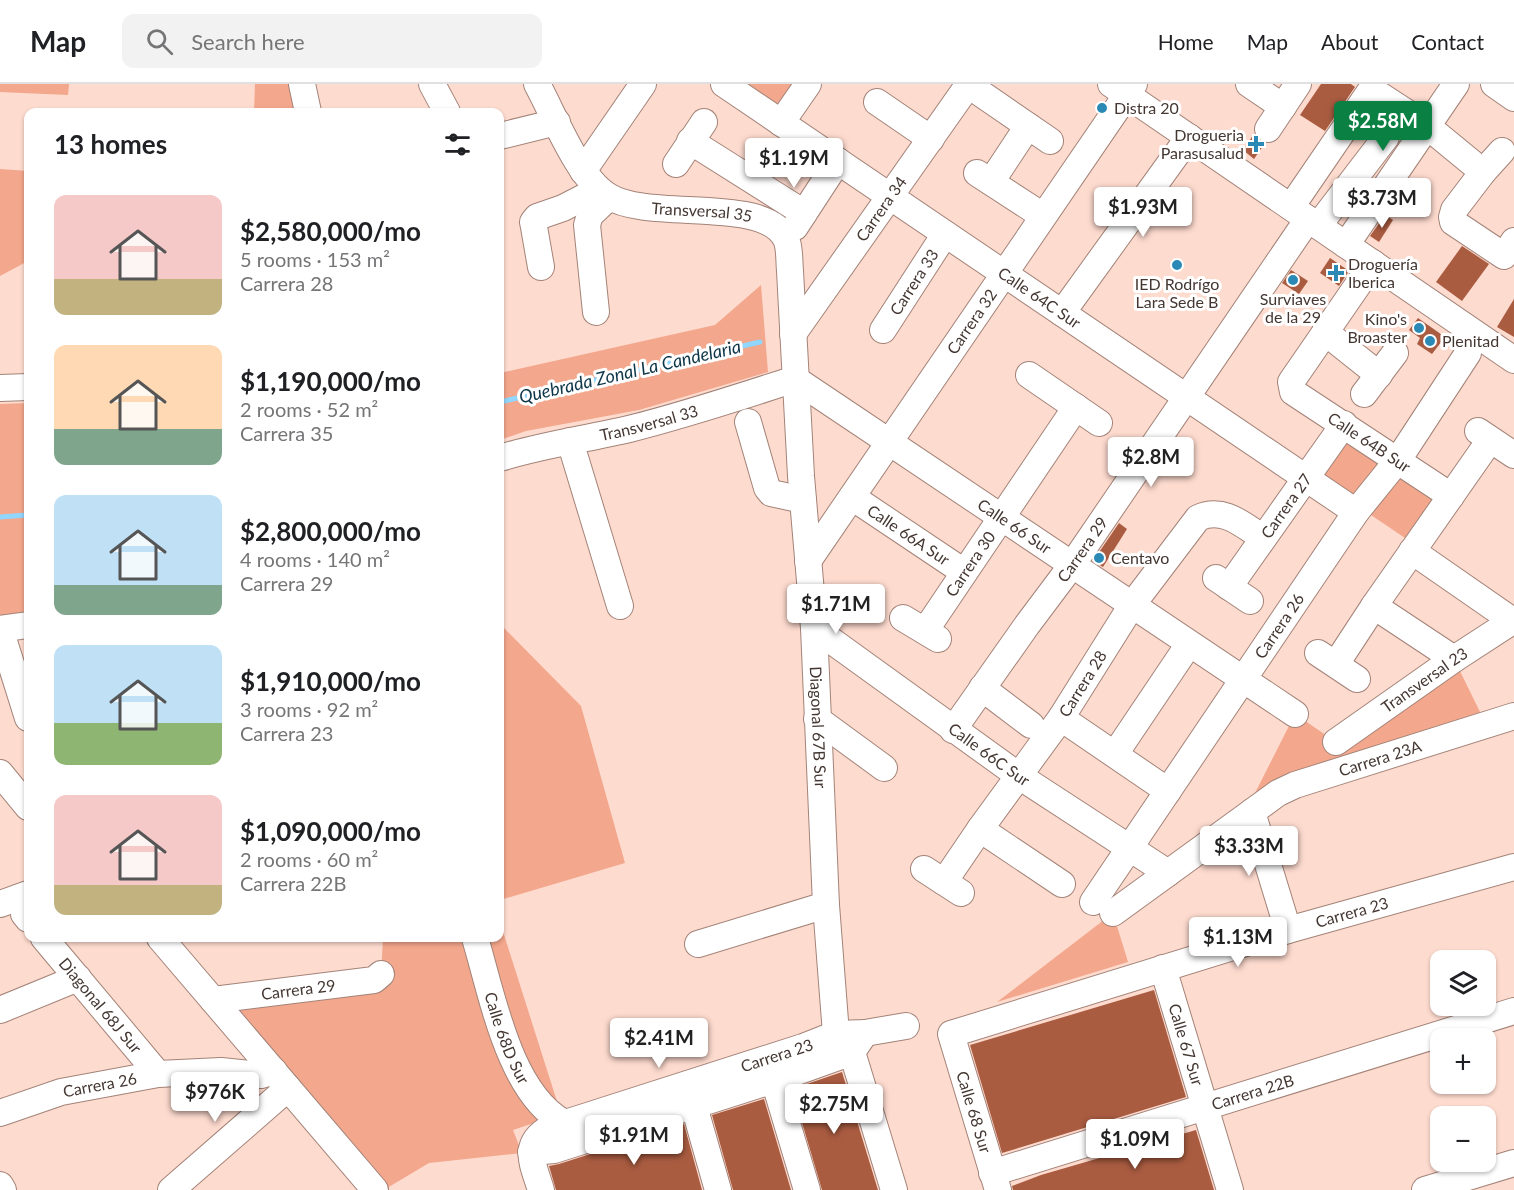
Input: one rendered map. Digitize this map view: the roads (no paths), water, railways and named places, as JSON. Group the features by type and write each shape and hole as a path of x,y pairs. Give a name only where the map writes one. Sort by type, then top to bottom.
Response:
{"street":[{"path":"302,84 307,108"},
{"path":"432,84 445,108"},
{"path":"596,312 587,225 597,186 643,84"},
{"name":"Calle 64C Sur","path":"724,84 1356,512"},
{"path":"782,123 808,84"},
{"path":"968,84 1050,141"},
{"name":"Carrera 34","path":"793,334 968,84"},
{"path":"1249,84 1283,107"},
{"path":"1268,129 1298,84"},
{"path":"1346,245 1456,84"},
{"path":"1494,84 1514,98"},
{"path":"1124,87 1189,137 1514,360"},
{"name":"Carrera 32","path":"808,561 1043,216 1124,87"},
{"path":"1371,87 1427,126 1483,172"},
{"name":"Carrera 29","path":"953,730 1072,565 1306,217 1371,87"},
{"path":"546,89 557,122 597,186"},
{"path":"876,103 931,139"},
{"path":"504,135 557,122"},
{"path":"1028,126 984,177 1043,216"},
{"path":"676,164 697,131 804,213"},
{"path":"1306,217 1386,136"},
{"path":"1062,313 1189,137"},
{"path":"1502,152 1483,172 1454,210 1452,217 1454,222 1509,248"},
{"path":"787,240 837,161"},
{"path":"541,267 533,222 537,217 564,208 597,186"},
{"name":"Transversal 35","path":"597,186 626,204 748,214 771,224 787,240"},
{"name":"Carrera 33","path":"883,330 945,234"},
{"name":"Diagonal 67B Sur","path":"787,240 803,500 814,628 826,905 851,1039 894,1190"},
{"path":"1373,263 1324,332 1379,375"},
{"name":"Calle 64B Sur","path":"1324,332 1291,382 1293,392 1451,496"},
{"path":"1364,394 1395,353"},
{"name":"Carrera 26","path":"1103,908 1130,847 1356,512 1398,460 1468,353"},
{"path":"1029,375 1099,423"},
{"name":"Calle 66 Sur","path":"795,379 1295,714"},
{"name":"Transversal 33","path":"504,457 628,429 795,379"},
{"path":"0,388 24,387"},
{"name":"Carrera 30","path":"903,618 931,635 964,572 1076,407"},
{"path":"747,422 766,488 771,493 803,500"},
{"name":"Carrera 27","path":"1231,589 1263,538 1344,424"},
{"path":"1357,679 1327,659 1374,606 1451,496 1484,435 1514,455"},
{"path":"570,441 621,606"},
{"name":"Calle 66A Sur","path":"852,497 964,572"},
{"name":"Carrera 28","path":"943,881 1061,718 1132,605 1198,518 1214,513 1234,519 1263,538"},
{"path":"1412,551 1513,621"},
{"path":"1374,606 1454,659"},
{"name":"Transversal 23","path":"1336,742 1454,659 1513,621"},
{"path":"24,626 0,629 24,705"},
{"name":"Calle 66C Sur","path":"814,628 1019,776 1168,873"},
{"path":"1115,754 1189,644"},
{"path":"982,688 1031,724"},
{"name":"Carrera 23A","path":"1103,908 1168,873 1278,793 1295,785 1514,716"},
{"path":"1061,718 1168,791"},
{"path":"817,719 884,768"},
{"path":"0,773 24,802"},
{"path":"1252,812 1288,930"},
{"path":"980,829 1062,884"},
{"name":"Carrera 23","path":"951,1034 1288,930 1514,867"},
{"path":"0,904 24,908"},
{"path":"698,944 826,905"},
{"name":"Diagonal 68J Sur","path":"47,942 158,1074"},
{"path":"163,942 375,1190"},
{"name":"Calle 68D Sur","path":"476,942 497,1013 517,1069 550,1115 564,1122"},
{"name":"Calle 67 Sur","path":"1163,968 1230,1190"},
{"name":"Carrera 29","path":"213,1000 375,980 381,974"},
{"path":"0,1010 78,978"},
{"name":"Carrera 22B","path":"995,1181 1205,1107 1514,1011"},
{"name":"Carrera 23","path":"851,1039 774,1080 554,1150 531,1152 538,1135 564,1122 803,1047 906,1026"},
{"name":"Calle 68 Sur","path":"951,1034 995,1181"},
{"name":"Carrera 26","path":"0,1113 61,1092 158,1074 221,1071 261,1075 281,1080"},
{"path":"171,1190 281,1080"},
{"path":"774,1080 807,1190"},
{"path":"694,1106 718,1190"},
{"path":"531,1152 541,1190"},
{"path":"1425,1190 1514,1163"},
{"path":"0,1185 3,1190"}],"waterway":[{"name":"Quebrada Zonal La Candelaria","path":"504,401 760,342"},
{"name":"Quebrada Zonal La Candelaria","path":"0,517 24,515"}],"place":[{"name":"Distra 20","path":"1102,108"},
{"name":"Drogueria Parasusalud","path":"1256,144"},
{"name":"IED Rodrígo Lara Sede B","path":"1177,265"},
{"name":"Droguería Iberica","path":"1336,273"},
{"name":"Surviaves de la 29","path":"1293,280"},
{"name":"Kino's Broaster","path":"1419,328"},
{"name":"Plenitad","path":"1430,341"},
{"name":"Centavo","path":"1099,558"}]}
